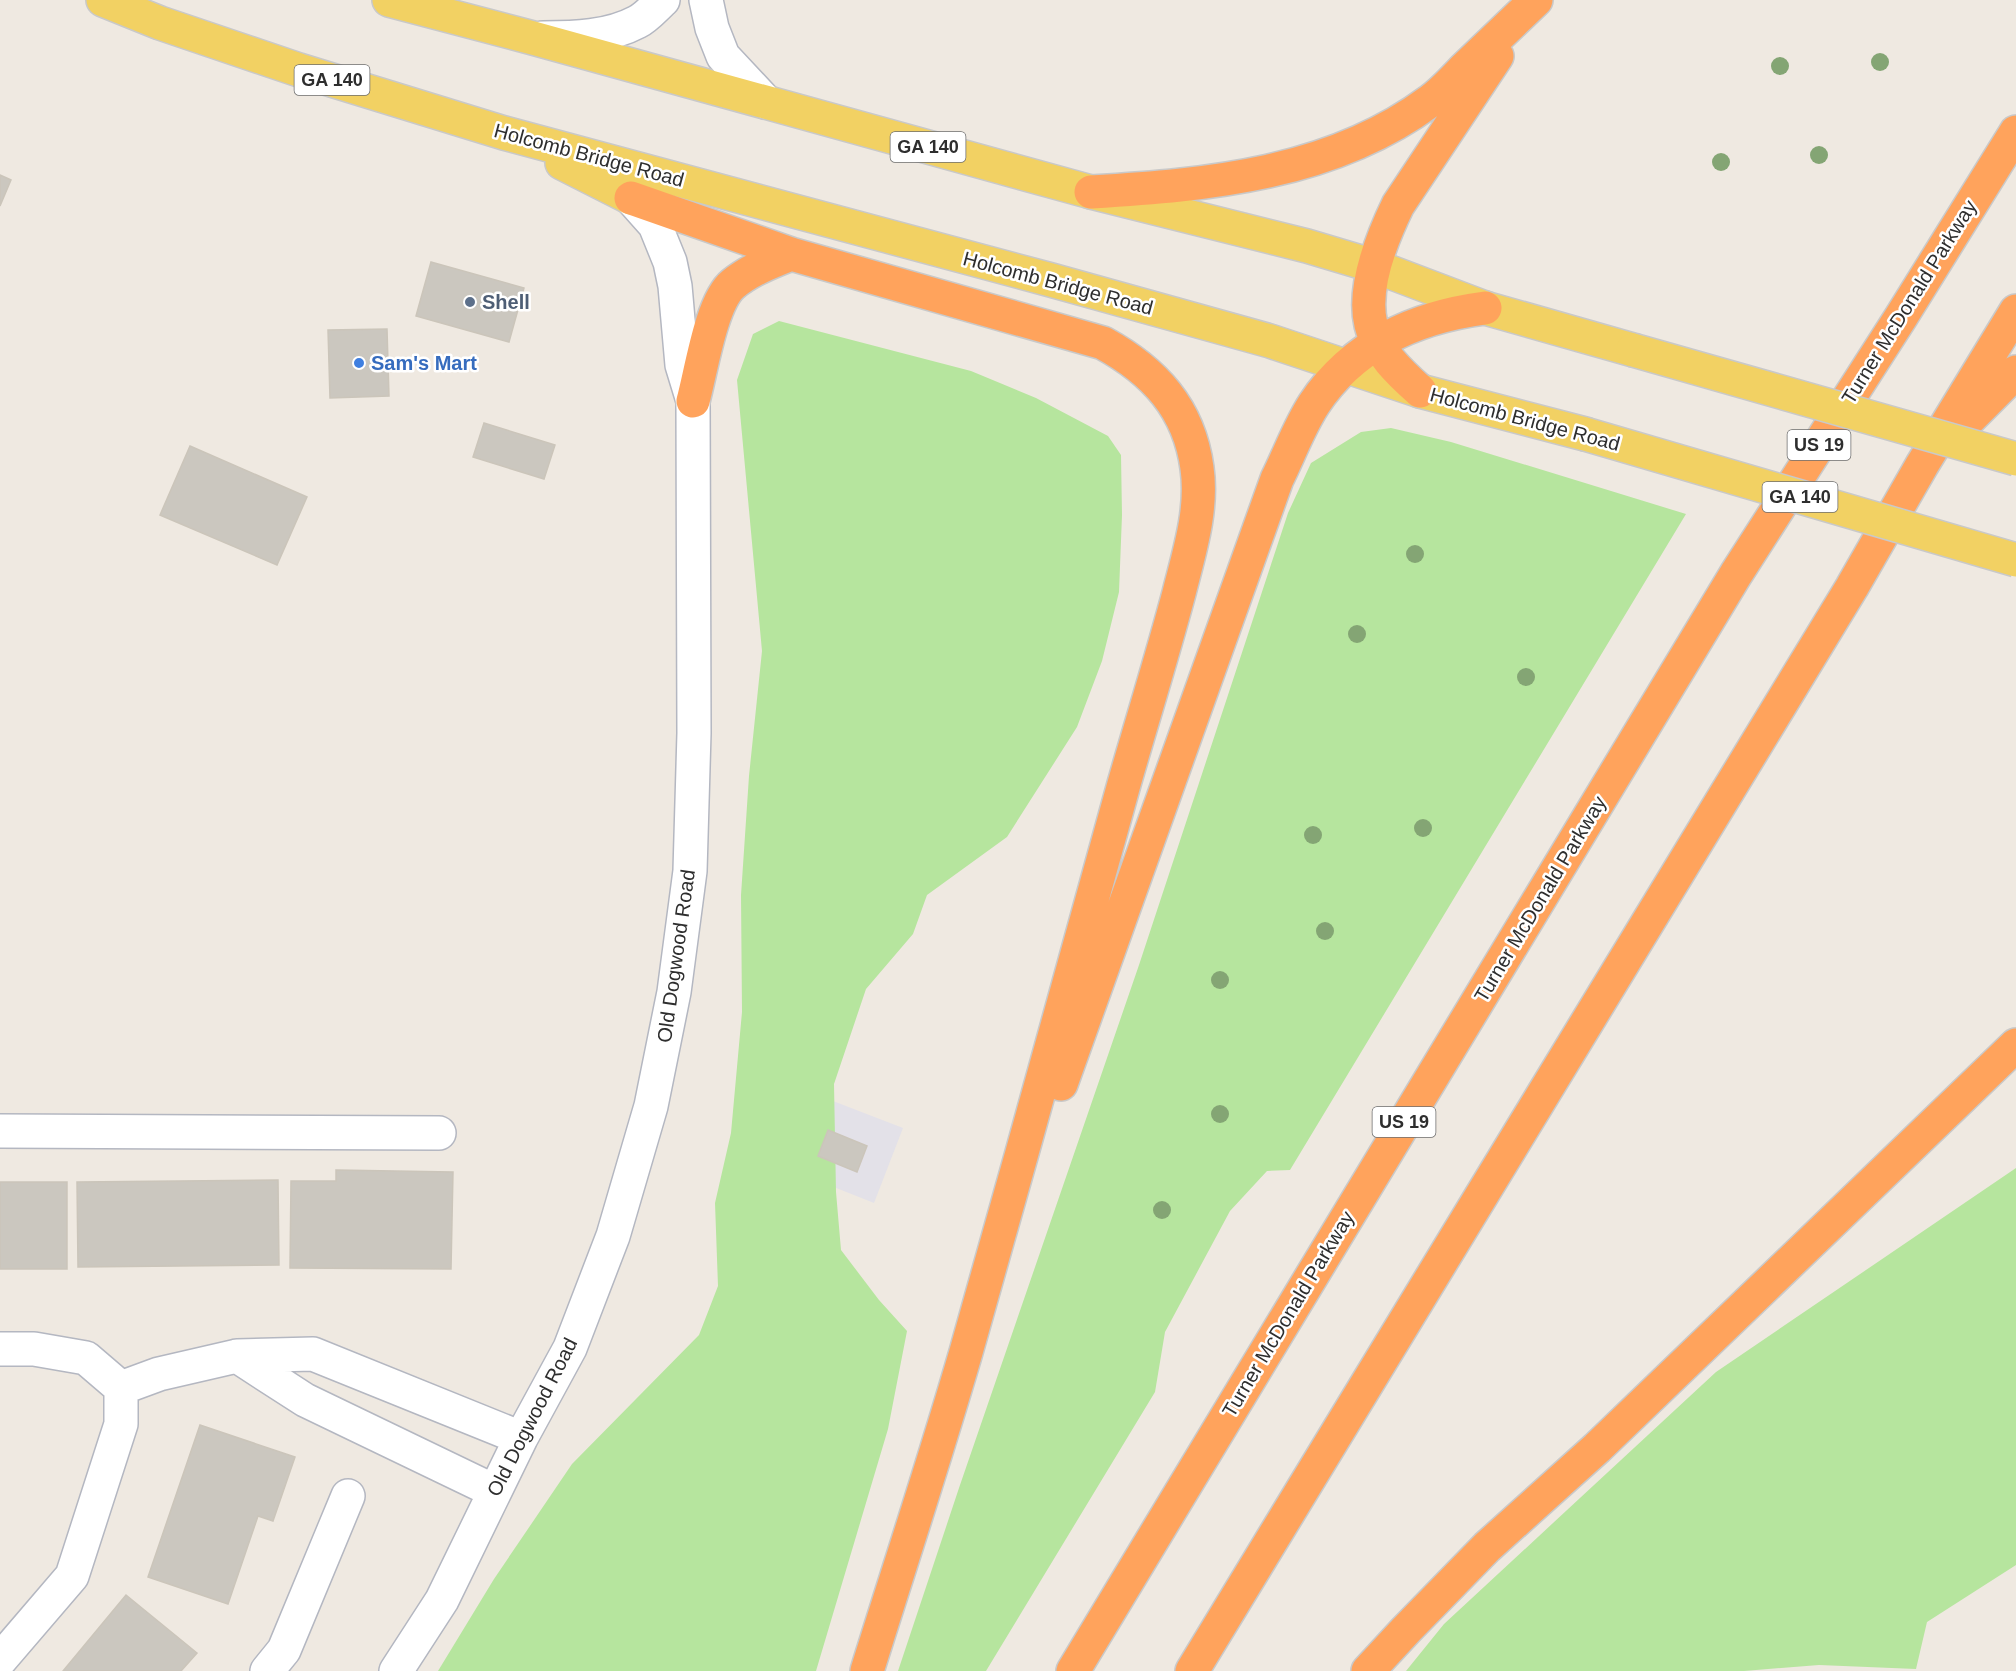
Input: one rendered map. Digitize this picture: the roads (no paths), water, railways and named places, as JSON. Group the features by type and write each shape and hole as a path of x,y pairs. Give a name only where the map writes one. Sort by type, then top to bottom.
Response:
{"highway":[{"path":"1091,192 1205,183 1271,172 1327,154 1383,132 1431,100 1535,1"},
{"path":"1420,390 1394,367 1371,326 1369,309 1374,266 1386,229 1398,205 1535,1"},
{"name":"Turner McDonald Parkway","path":"1072,1671 1736,574 2016,132"},
{"path":"631,198 791,254 1103,343 1131,358 1173,399 1188,430 1197,468 1198,503 1192,541 1171,624 965,1354 867,1671"},
{"path":"693,401 713,319 726,291 755,269 791,254"},
{"path":"965,1354 1276,479 1313,405 1327,386 1347,366 1378,342 1418,322 1461,311 1485,308"},
{"path":"1192,1671 1852,587 1922,465 2016,311"},
{"path":"1922,465 2016,372"},
{"path":"1368,1671 1488,1547 1597,1448 2016,1045"}],"main road":[{"name":"Holcomb Bridge Road","path":"103,0 160,23 299,70 504,133 1270,341 1420,390 1585,434 2016,560"},
{"name":"GA 140","path":"389,0 1091,192 1307,246 1374,266 1485,308 2016,459"},
{"path":"504,133 631,198"}],"street":[{"path":"533,38 580,38 621,28 638,21 663,0"},
{"path":"706,0 712,28 723,56 766,102"},
{"name":"Old Dogwood Road","path":"396,1671 442,1600 520,1438 570,1348 613,1236 651,1106 674,992 690,859 694,733 693,401 682,365 675,286 670,262 656,225 631,198"},
{"path":"0,1131 439,1133"},
{"path":"0,1349 34,1349 86,1358 121,1388 121,1424 72,1576 0,1660"},
{"path":"121,1388 159,1374 237,1356 313,1354 520,1438"},
{"path":"237,1356 305,1400 494,1491"},
{"path":"389,1441 413,1395"},
{"path":"267,1671 284,1650 348,1496"}],"place":[{"name":"Shell","path":"470,302"},
{"name":"Sam's Mart","path":"359,363"}]}
